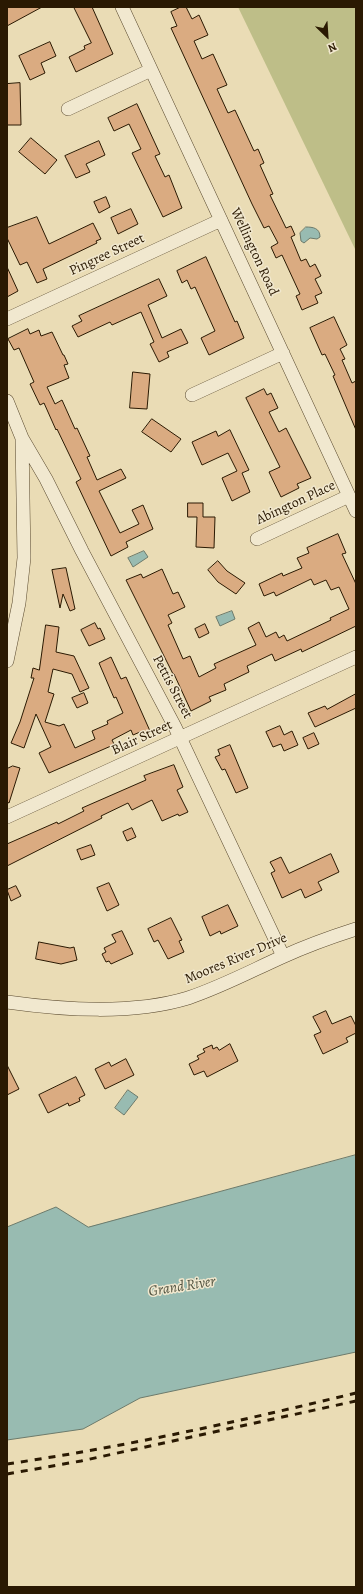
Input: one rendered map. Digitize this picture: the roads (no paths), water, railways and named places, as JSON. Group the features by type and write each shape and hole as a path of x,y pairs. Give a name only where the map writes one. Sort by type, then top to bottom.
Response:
{"street":[{"name":"Wellington Road","path":"122,7 356,511"},
{"path":"68,109 151,70"},
{"name":"Pingree Street","path":"7,319 221,220"},
{"path":"192,395 283,352"},
{"path":"7,401 22,438 24,558 20,603 7,661"},
{"name":"Pettis Street","path":"22,438 46,479 82,552 180,738 283,956"},
{"name":"Abington Place","path":"258,539 349,496"},
{"name":"Blair Street","path":"7,817 356,657"},
{"name":"Moores River Drive","path":"7,1002 53,1008 92,1010 160,1005 216,988 283,956 356,929"}],"water":[{"path":"306,227 317,230 320,237 317,239 310,238 304,243 301,241 300,233"},
{"path":"144,551 148,557 133,567 128,558"},
{"path":"232,611 235,619 220,626 216,617"},
{"path":"128,1090 138,1097 124,1115 115,1108"},
{"name":"Grand River","path":"356,1155 356,1352 140,1398 83,1429 7,1440 7,1227 56,1207 88,1227"}],"railway":[{"path":"7,1464 95,1450 182,1433 356,1393"},
{"path":"7,1474 81,1461 356,1401"}]}
